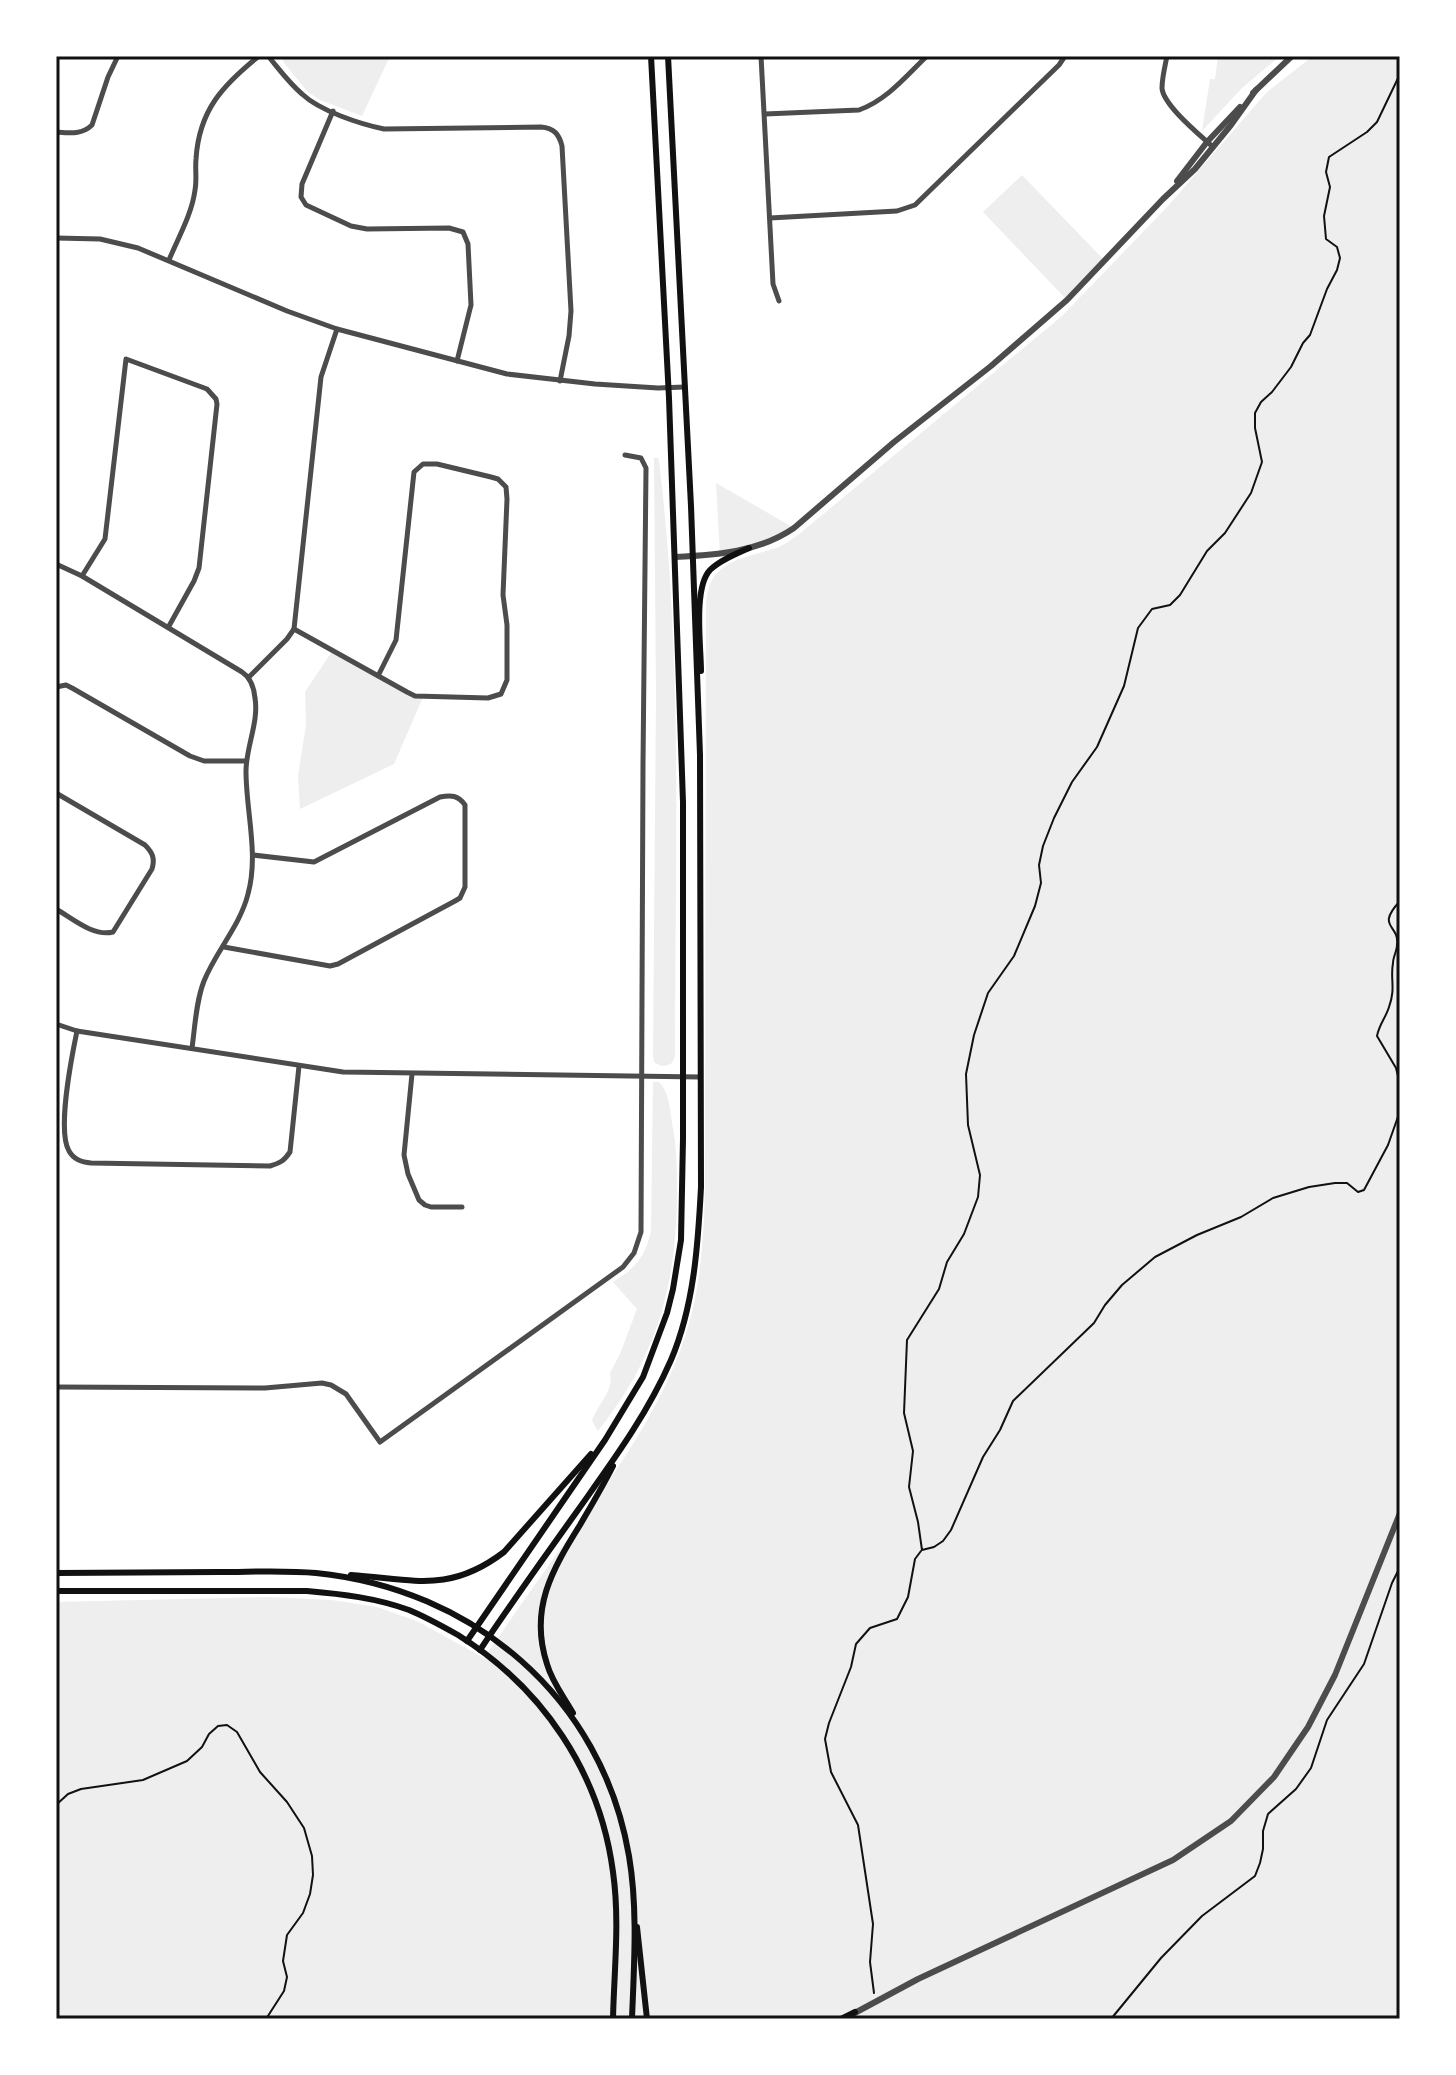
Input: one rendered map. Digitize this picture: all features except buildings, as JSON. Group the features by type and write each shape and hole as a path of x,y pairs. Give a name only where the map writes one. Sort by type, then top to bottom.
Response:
{"main road":[{"path":"467,1641 605,1440 643,1377 673,1289 682,1222 683,802 668,388 651,56"},
{"path":"668,56 700,755"},
{"path":"647,2019 632,1876 615,1803 607,1779 548,1668 541,1635 541,1613 544,1592 552,1571 648,1406 671,1358 690,1293 699,1224 702,590 711,569 749,548"},
{"path":"56,1573 278,1571 427,1582 454,1578 490,1563 504,1552 605,1440"},
{"path":"480,1650 625,1445"},
{"path":"316,1573 404,1592 442,1607 490,1635 540,1679 583,1734"},
{"path":"56,1591 307,1591 346,1594 378,1600 410,1611 467,1641 505,1669 542,1707 570,1747 594,1798 606,1835 615,1894 613,2019"},
{"path":"632,1876 632,2019"},
{"path":"843,2019 855,2012"}],"street":[{"path":"56,132 80,132 92,125 118,56"},
{"path":"169,260 193,203 197,144 204,118 225,85 259,56"},
{"path":"268,56 304,96 370,126 384,129 541,127 555,131 562,146 571,311 560,381"},
{"path":"761,56 773,284 779,301"},
{"path":"765,114 859,110 871,106 927,56"},
{"path":"770,218 897,211 915,205 1065,56"},
{"path":"1167,56 1163,94 1210,144"},
{"path":"675,557 749,548 778,539 794,528 1067,300 1195,169 1210,144 1256,90 1292,56"},
{"path":"333,111 302,184 300,192 303,201 311,209 359,228 449,228 463,232 468,244 471,305 457,361"},
{"path":"56,238 100,239 120,243 337,329 507,374 560,381 685,387"},
{"path":"249,677 294,629 321,377 337,329"},
{"path":"82,576 105,539 126,359 207,389 217,404 200,560 194,581 169,626"},
{"path":"56,1387 265,1388 322,1383 346,1394 380,1442 630,1260 641,1232 646,468 641,458 625,455"},
{"path":"294,629 378,676 407,692 423,697 488,698 501,694 507,680 507,625 503,595 507,499 506,487 498,479 437,464 423,464 414,472 396,640 378,676"},
{"path":"56,564 169,626 249,677 254,694 256,710 246,761 252,879 246,903 202,989 192,1048"},
{"path":"56,687 66,685 72,688 190,756 204,761 246,761"},
{"path":"56,793 145,845 154,862 113,932 107,934 93,930 56,909"},
{"path":"224,947 330,966 455,901 465,887 465,805 454,796 440,797 314,862 253,855"},
{"path":"56,1024 77,1031 343,1072 700,1077"},
{"path":"77,1031 67,1086 66,1137 67,1146 74,1157 91,1163 279,1164 290,1152 299,1066"},
{"path":"412,1074 404,1155 408,1174 419,1200 425,1205 462,1207"},
{"path":"855,2012 918,1979 1173,1860 1231,1821 1274,1777 1308,1727 1335,1675 1400,1513"}],"path":[{"path":"922,1550 909,1487 913,1451 904,1413 907,1340 939,1289 947,1262 964,1234 978,1197 980,1175 968,1125 966,1074 974,1035 988,993 1014,956 1035,906 1041,883 1039,865 1043,846 1054,818 1072,782 1097,747 1124,686 1138,628 1152,609 1170,605 1180,595 1207,551 1225,533 1251,493 1262,462 1255,413 1291,367 1310,335 1340,258 1337,247 1326,239 1324,216 1330,187 1326,172 1329,157 1377,122 1400,74"},
{"path":"1400,901 1388,917 1398,943 1392,965 1395,987 1377,1031 1396,1068 1400,1084"},
{"path":"875,2000 870,1962 873,1924 858,1825 831,1772 825,1739 856,1644 870,1628 897,1619 908,1597 915,1559 922,1550 943,1541 951,1530 983,1457 1013,1401 1094,1323 1122,1285 1155,1257 1241,1217 1273,1198 1335,1183 1347,1183 1358,1192 1364,1190 1388,1145 1400,1111"},
{"path":"1111,2019 1161,1958 1202,1916 1255,1876 1268,1814 1296,1789 1311,1768 1327,1720 1364,1664 1399,1571"},
{"path":"56,1805 68,1794 81,1789 143,1780 187,1761 218,1726 227,1725 237,1732 260,1772 287,1802 304,1828 312,1856 310,1894 303,1913 287,1935 283,1961 287,1977 284,1991 266,2019"},
{"path":"990,2019 1009,2019"}],"shaded area":[{"path":"282,56 390,56 362,116 320,100 308,92 284,63"},
{"path":"1218,56 1280,56 1242,88 1202,131 1210,79 1215,79"},
{"path":"1313,56 1400,56 1400,2019 56,2019 56,1602 269,1597 332,1600 377,1607 417,1621 484,1658 636,1439 675,1364 695,1300 705,1186 706,611 710,584 732,562 781,546 798,535 1062,316 1168,206 1266,93"},
{"path":"1022,175 1105,261 1067,300 983,212"},
{"path":"654,458 659,461 667,535 675,684 675,1056 672,1063 663,1066 654,1062 653,1056"},
{"path":"716,483 794,528 778,539 720,554"},
{"path":"333,650 407,692 423,697 394,764 300,809 298,776 306,725 305,692"},
{"path":"653,1082 659,1082 665,1091 675,1145 677,1196 672,1261 667,1292 648,1349 618,1404 598,1431 592,1421 608,1392 610,1373 637,1309 613,1282 638,1261 651,1231"}]}
